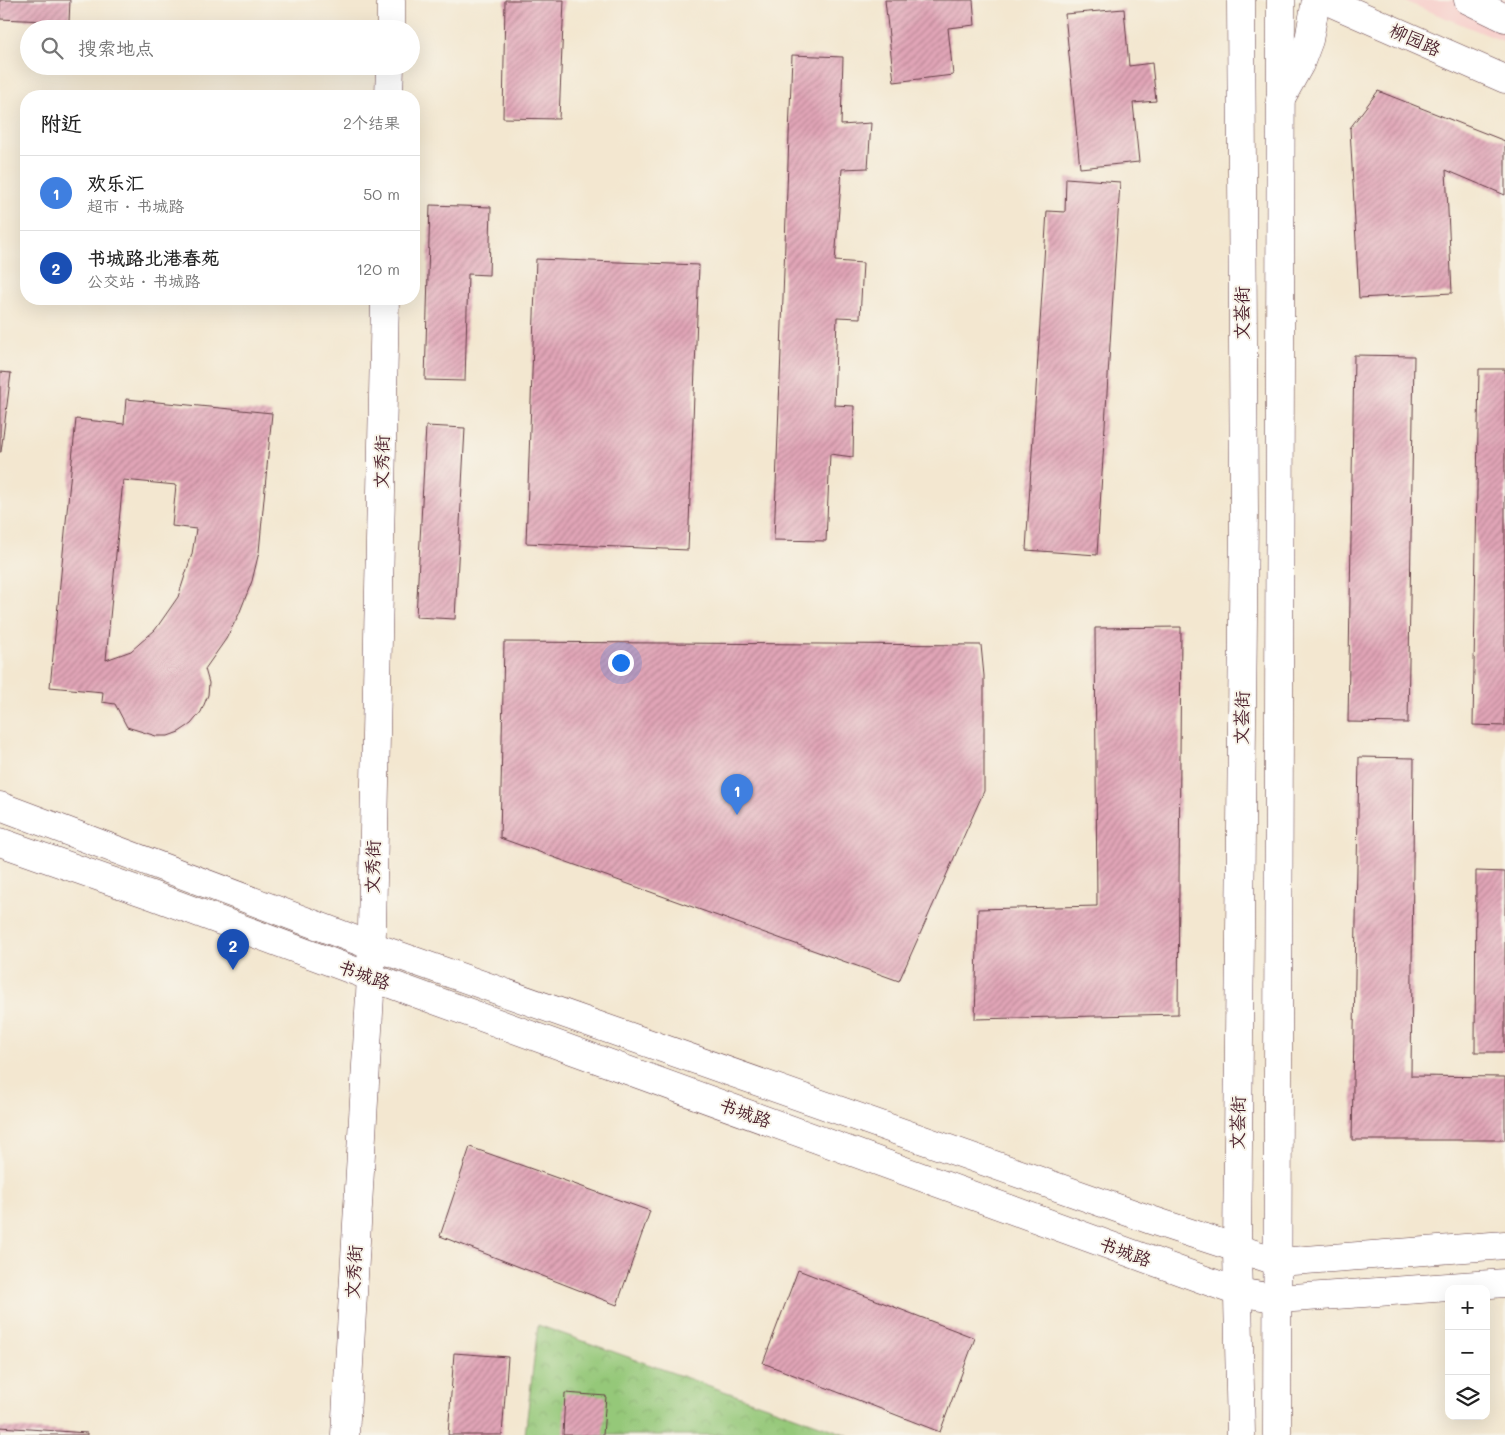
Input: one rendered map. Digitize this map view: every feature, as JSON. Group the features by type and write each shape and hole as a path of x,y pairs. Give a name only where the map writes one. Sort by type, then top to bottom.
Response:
{"main road":[{"path":"391,20 392,0"},
{"name":"文荟街","path":"1241,0 1244,521 1237,1250 1241,1435"},
{"path":"1277,1435 1279,1299 1281,0"},
{"path":"1280,100 1300,64 1309,40 1316,0"},
{"name":"柳园路","path":"1325,0 1505,79"},
{"path":"1468,0 1505,18"},
{"path":"390,75 390,90"},
{"name":"文秀街","path":"345,1435 372,946 385,305"},
{"name":"书城路","path":"0,806 372,946 1237,1250 1279,1262 1505,1244"},
{"name":"书城路","path":"0,842 154,896 370,977 1238,1292 1279,1299 1505,1283"}],"shaded area":[{"path":"1401,0 1505,0 1505,42"}],"green space":[{"path":"538,1325 848,1435 525,1435"}],"building":[{"path":"0,0 70,0 69,20 0,19"},
{"path":"505,0 564,0 559,119 503,118"},
{"path":"885,0 973,0 975,25 948,28 953,75 894,82"},
{"path":"1124,9 1129,66 1152,63 1156,101 1133,103 1139,162 1080,168 1065,14"},
{"path":"792,55 843,57 841,125 871,123 868,168 842,169 835,261 863,263 860,318 837,317 834,405 854,406 853,457 830,454 826,541 774,540"},
{"path":"1378,91 1505,141 1505,195 1446,170 1452,293 1359,298 1350,128"},
{"path":"1066,178 1120,182 1097,555 1026,550 1047,211 1065,212"},
{"path":"430,205 491,207 489,275 468,274 465,381 425,380"},
{"path":"536,259 699,265 688,550 526,543"},
{"path":"1354,355 1414,356 1408,723 1348,722"},
{"path":"1479,369 1505,369 1505,726 1473,725"},
{"path":"0,372 11,373 1,452 0,452"},
{"path":"126,399 272,413 259,552 252,581 239,614 226,639 205,669 209,683 208,695 201,712 191,724 179,732 168,736 156,736 127,727 115,704 102,702 103,692 50,687 76,419 124,424","holes":["123,480 176,485 172,526 196,529 192,554 178,597 155,630 131,651 106,660"]},
{"path":"426,426 465,428 455,619 416,617"},
{"path":"1181,627 1178,1014 975,1019 978,909 1097,906 1095,628"},
{"path":"504,642 981,645 984,676 984,791 899,981 500,838"},
{"path":"1359,757 1414,758 1411,1076 1505,1077 1505,1140 1352,1140"},
{"path":"1476,871 1505,872 1505,1052 1475,1052"},
{"path":"470,1147 650,1211 617,1305 440,1236"},
{"path":"798,1270 975,1338 940,1432 763,1363"},
{"path":"454,1353 508,1357 502,1435 448,1435"},
{"path":"565,1393 606,1396 603,1435 563,1435"},
{"path":"0,1427 87,1433 87,1435 0,1435"}],"place":[{"name":"欢乐汇","path":"737,815"},
{"name":"书城路北港春苑","path":"233,970"}]}
